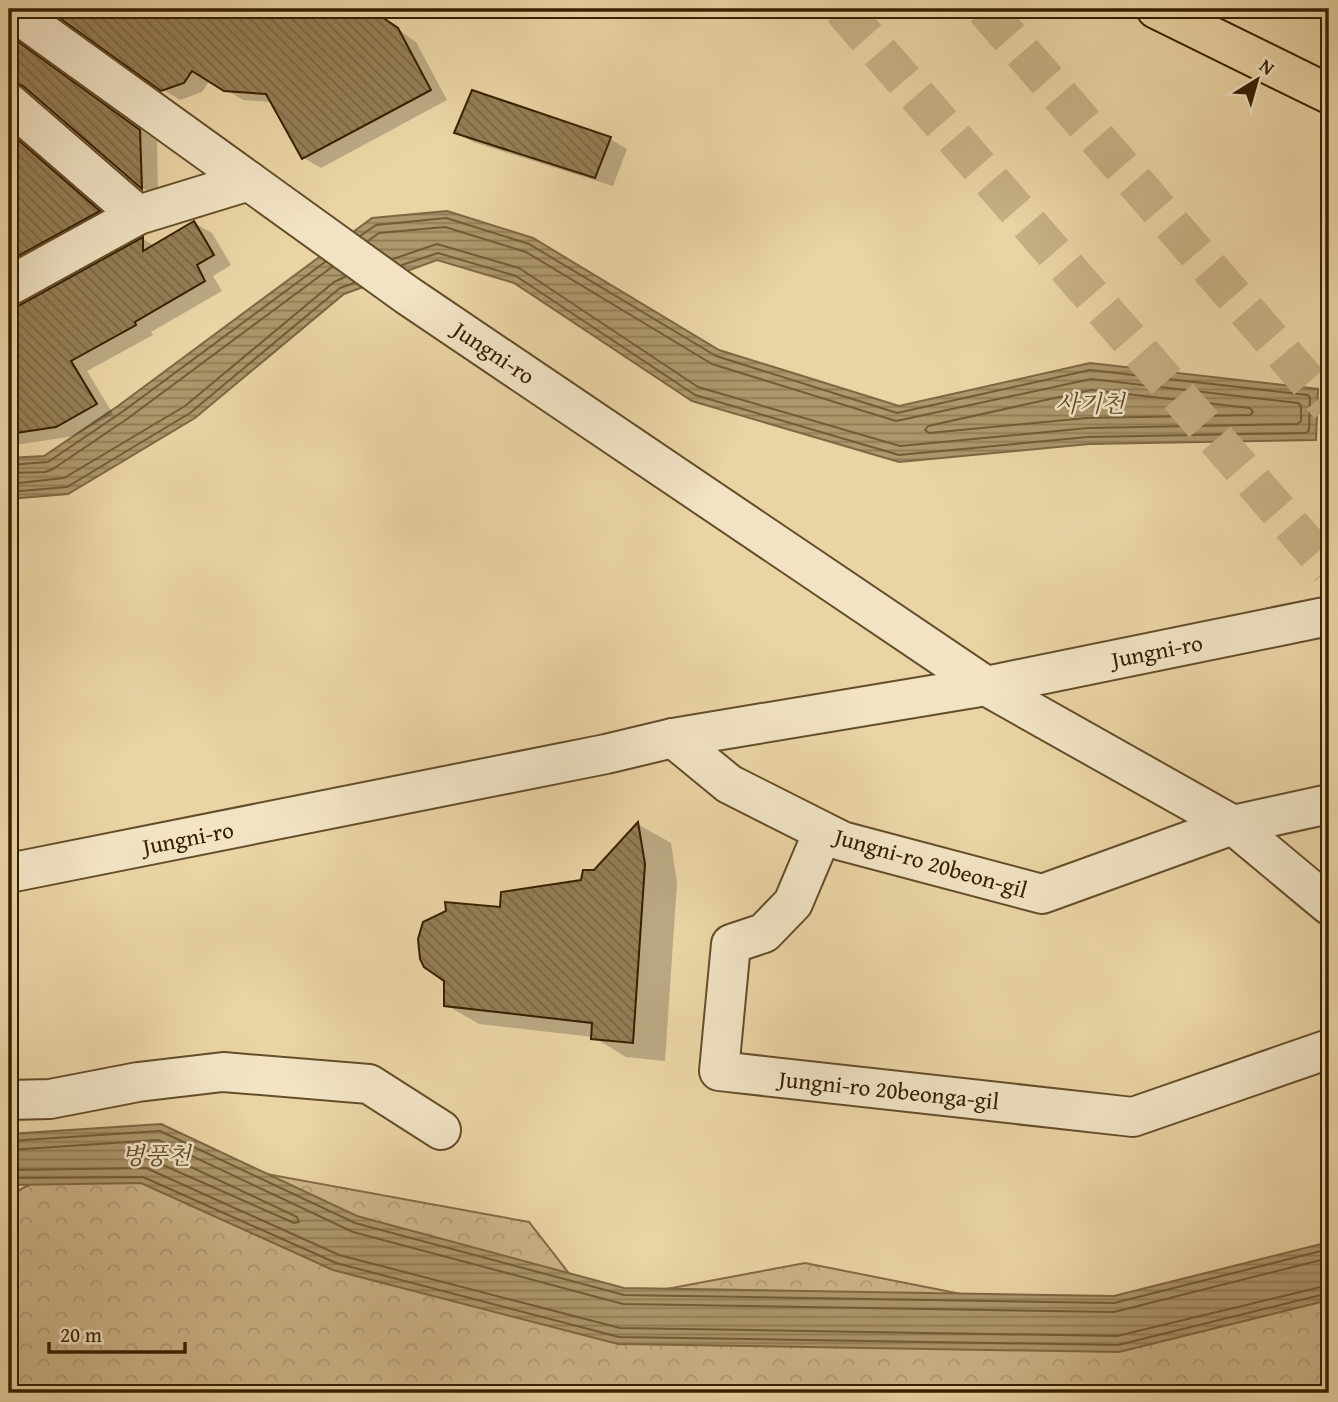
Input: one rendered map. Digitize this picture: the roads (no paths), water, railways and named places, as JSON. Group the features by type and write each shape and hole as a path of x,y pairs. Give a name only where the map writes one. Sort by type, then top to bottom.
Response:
{"main road":[{"path":"1156,9 1329,94"}],"street":[{"name":"Jungni-ro","path":"10,9 407,295 986,686"},
{"path":"9,103 138,215"},
{"path":"9,286 138,215 249,181"},
{"name":"Jungni-ro","path":"9,873 593,757 673,738 986,686 1329,616"},
{"path":"986,686 1233,825 1329,905"},
{"name":"Jungni-ro 20beon-gil","path":"673,738 729,784 842,841 1042,894 1233,825 1329,804"},
{"name":"Jungni-ro 20beonga-gil","path":"823,832 793,903 764,933 731,944 719,1071 1133,1117 1329,1049"},
{"path":"9,1100 50,1099 138,1082 223,1072 369,1084 441,1130"}],"water":[{"name":"사기천","path":"447,211 533,238 719,350 899,406 1090,363 1318,389 1316,440 1089,444 899,462 692,401 514,283 437,260 344,294 195,418 68,494 9,499 9,458 44,456 118,406 372,218"},
{"name":"병풍천","path":"161,1124 357,1216 624,1288 1114,1296 1329,1242 1329,1300 1119,1352 618,1344 333,1270 141,1183 9,1185 9,1134"}],"tunnel":[{"path":"842,9 1329,569"},
{"path":"985,9 1329,406"}]}
